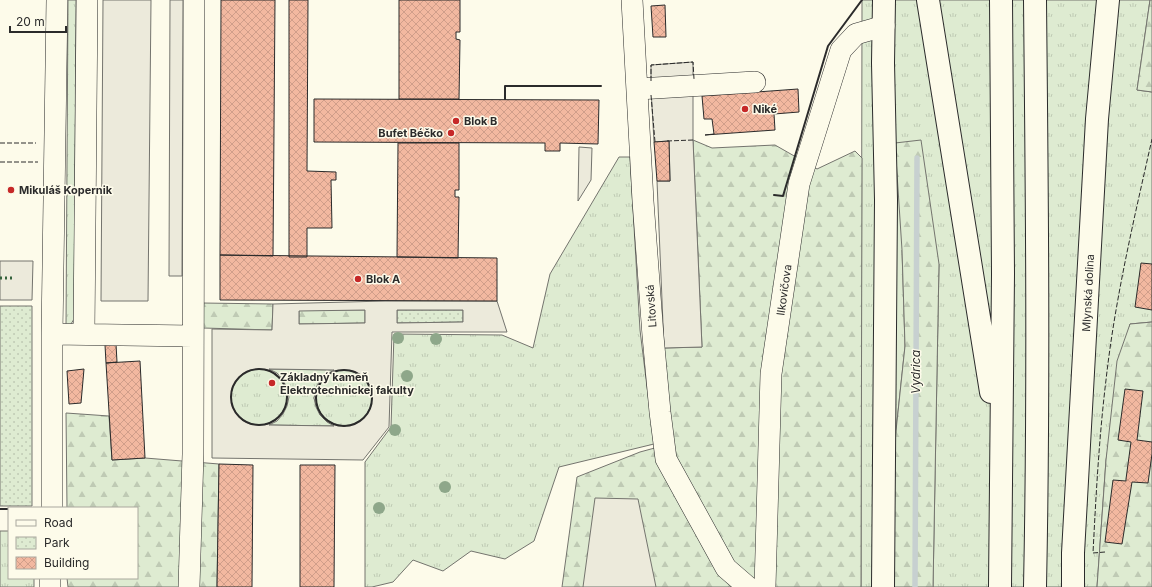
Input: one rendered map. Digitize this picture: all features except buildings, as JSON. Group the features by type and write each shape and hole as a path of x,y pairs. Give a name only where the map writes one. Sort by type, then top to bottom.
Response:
{"main road":[{"path":"883,587 886,208 883,62 884,0"},
{"path":"928,0 1001,454"},
{"path":"1000,587 1002,0"},
{"path":"1035,0 1038,454 1035,587"},
{"name":"Mlynská dolina","path":"1073,587 1073,553 1097,120 1108,0"}],"street":[{"path":"52,507 52,334 57,0"},
{"path":"84,334 87,0"},
{"path":"189,587 193,454 194,0"},
{"name":"Litovská","path":"632,0 643,201 653,336 666,459 726,568 748,587"},
{"name":"Ilkovičova","path":"764,587 771,374 799,184 841,50 856,34 884,26"},
{"path":"638,89 755,82"},
{"path":"52,334 193,336"}],"green space":[{"path":"68,0 76,0 74,319 71,324 66,327"},
{"path":"862,0 1150,0 1137,90 1152,92 1152,322 1130,324 1106,460 1097,587 933,587 939,264 902,250 905,346 893,459 891,587 861,587"},
{"path":"1150,0 1152,0 1152,92 1137,90"},
{"path":"693,140 712,148 775,145 817,169 855,151 862,158 861,587 562,587 577,477 640,452 673,443 664,348 702,347"},
{"path":"921,140 939,264 933,587 891,587 893,459 905,346 902,250 895,143"},
{"path":"619,157 630,157 640,330 654,444 559,467 534,541 505,559 471,551 443,571 413,560 393,582 372,587 365,587 365,462 391,427 394,334 502,335 533,348 550,274"},
{"path":"202,303 273,304 272,330 203,328"},
{"path":"0,306 32,306 32,506 0,506"},
{"path":"299,310 365,310 365,323 299,324"},
{"path":"397,310 463,310 463,322 397,323"},
{"path":"1152,322 1152,587 1097,587 1106,460 1117,361 1130,324"},
{"path":"259,369 270,371 279,377 285,386 287,397 285,408 279,417 270,423 259,425 248,423 239,417 233,408 231,397 233,386 239,377 248,371"},
{"path":"268,369 335,370 320,380 314,398 320,415 335,426 268,425 283,413 288,397 283,381"},
{"path":"344,370 355,372 364,378 370,387 372,398 370,409 364,418 355,424 344,426 333,424 324,418 318,409 316,398 318,387 324,378 333,372"},
{"path":"66,413 109,416 112,460 145,458 219,464 217,587 68,587 67,579 138,579 138,507 67,507"},
{"path":"0,531 8,531 8,579 34,579 34,587 0,587"}],"shaded area":[{"path":"103,0 151,0 148,301 101,301"},
{"path":"170,0 183,0 182,276 169,276"},
{"path":"693,62 693,140 702,347 664,348 657,181 670,181 669,141 654,142 651,65"},
{"path":"579,147 592,148 591,180 578,201"},
{"path":"0,261 33,261 32,300 0,300"},
{"path":"385,301 497,301 507,332 392,332 389,427 363,460 212,458 212,329 272,330 273,304","holes":["365,310 365,323 299,324 299,311","397,310 463,310 463,322 397,323","269,369 334,370 320,380 316,388 314,398 320,415 334,426 269,425 277,421 287,406 289,397 283,380 277,373","250,370 268,370 276,374 286,388 286,406 276,420 268,424 250,424 242,420 232,406 232,388 242,374","335,371 353,371 361,375 367,381 371,389 371,406 367,414 361,420 344,426 327,420 321,414 317,406 317,389 321,381 327,375"]},
{"path":"595,498 638,499 656,587 583,587"}],"waterway":[{"name":"Vydrica","path":"915,587 917,158"}],"hedge":[{"path":"0,278 14,278"}],"fence":[{"path":"651,81 651,65 693,62 694,79"},
{"path":"651,95 655,142"},
{"path":"1105,552 1093,553 1106,380 1114,319 1152,139"},
{"path":"667,141 693,140"},
{"path":"0,143 36,143"},
{"path":"0,162 38,162"}],"wall":[{"path":"774,195 783,196 828,46 862,0"},
{"path":"505,99 505,86 601,86"},
{"path":"259,369 270,371 279,377 285,386 287,397 285,408 279,417 270,423 259,425 248,423 239,417 233,408 231,397 233,386 239,377 248,371 259,369"},
{"path":"344,370 355,372 364,378 370,387 372,398 370,409 364,418 355,424 344,426 333,424 324,418 318,409 316,398 318,387 324,378 333,372 344,370"},
{"path":"0,509 8,509"}],"place":[{"name":"Niké","path":"745,109"},
{"name":"Blok B","path":"456,121"},
{"name":"Bufet Béčko","path":"451,133"},
{"name":"Mikuláš Kopernik","path":"11,190"},
{"name":"Blok A","path":"358,279"},
{"name":"Základný kameň Elektrotechnickej fakulty","path":"272,383"}]}
